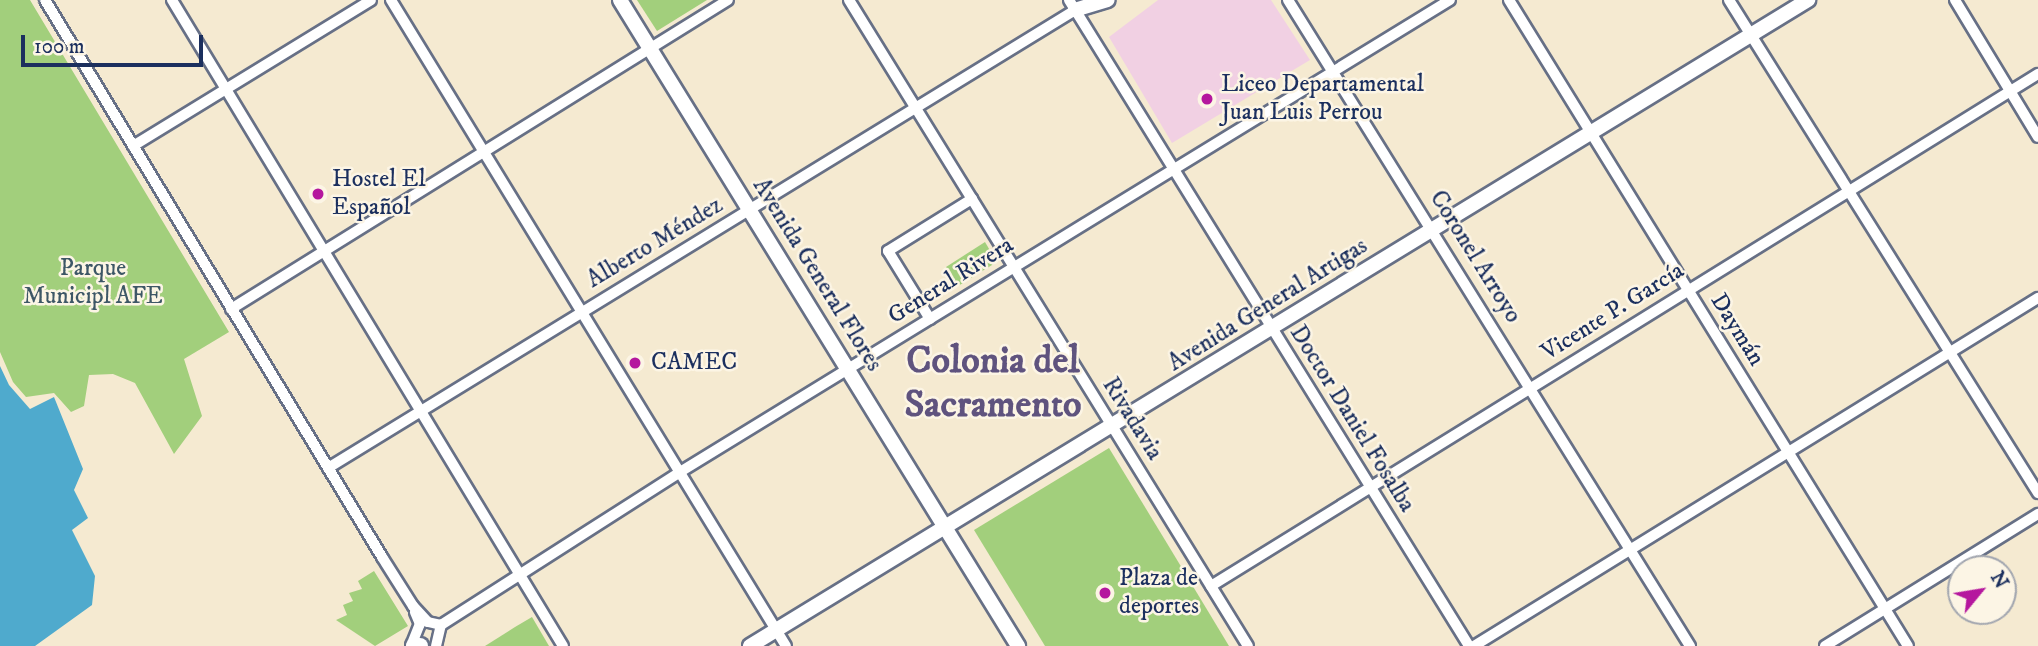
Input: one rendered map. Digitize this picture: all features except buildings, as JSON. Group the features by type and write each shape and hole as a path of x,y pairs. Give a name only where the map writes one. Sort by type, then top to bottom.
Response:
{"main road":[{"path":"412,646 420,646"}],"street":[{"path":"45,0 413,606 420,624 412,646"},
{"path":"172,0 563,646"},
{"path":"134,146 372,0"},
{"path":"391,0 786,646"},
{"name":"Avenida General Flores","path":"621,0 1018,646"},
{"path":"231,309 327,253 483,151 728,0"},
{"name":"Rivadavia","path":"849,0 1248,646"},
{"path":"1072,5 1108,0"},
{"name":"Coronel Arroyo","path":"1288,0 1532,387 1690,646"},
{"name":"General Rivera","path":"441,625 680,472 1450,0"},
{"name":"Daymán","path":"1509,0 1908,646"},
{"path":"1729,0 2038,494"},
{"name":"Avenida General Artigas","path":"750,646 1272,330 1808,0"},
{"path":"1955,0 2038,137"},
{"name":"Alberto Méndez","path":"328,468 915,108 1072,5"},
{"name":"Doctor Daniel Fosalba","path":"1072,5 1371,490 1471,646"},
{"name":"Vicente P. García","path":"1211,586 1371,490 1532,387 2038,74"},
{"path":"930,319 888,251 972,199"},
{"path":"1471,646 2038,298"},
{"path":"1825,646 2038,514"},
{"path":"413,606 428,622 441,625 436,646"}],"shaded area":[{"path":"1158,0 1271,0 1310,60 1172,143 1109,37"}],"green space":[{"name":"Parque Municipl AFE","path":"0,0 30,0 229,332 184,359 202,416 174,454 135,383 113,374 89,375 84,406 71,412 54,393 26,397 13,382 0,352"},
{"path":"637,0 707,0 657,31"},
{"path":"985,242 995,259 992,265 958,286 946,267"},
{"name":"Plaza de deportes","path":"1109,448 1229,646 1045,646 974,530"},
{"path":"374,571 408,626 375,646 336,620 347,615 343,605 353,601 349,593 362,589 358,581"},
{"path":"532,617 549,646 485,646 515,627"}],"water":[{"path":"0,366 9,385 30,409 54,397 83,469 74,490 88,518 72,530 95,576 92,605 35,646 0,646"}],"place":[{"name":"Liceo Departamental Juan Luis Perrou","path":"1207,99"},
{"name":"Hostel El Español","path":"318,194"},
{"name":"CAMEC","path":"635,363"},
{"name":"Plaza de deportes","path":"1105,593"}],"district":[{"name":"Colonia del Sacramento","path":"993,384"}]}
